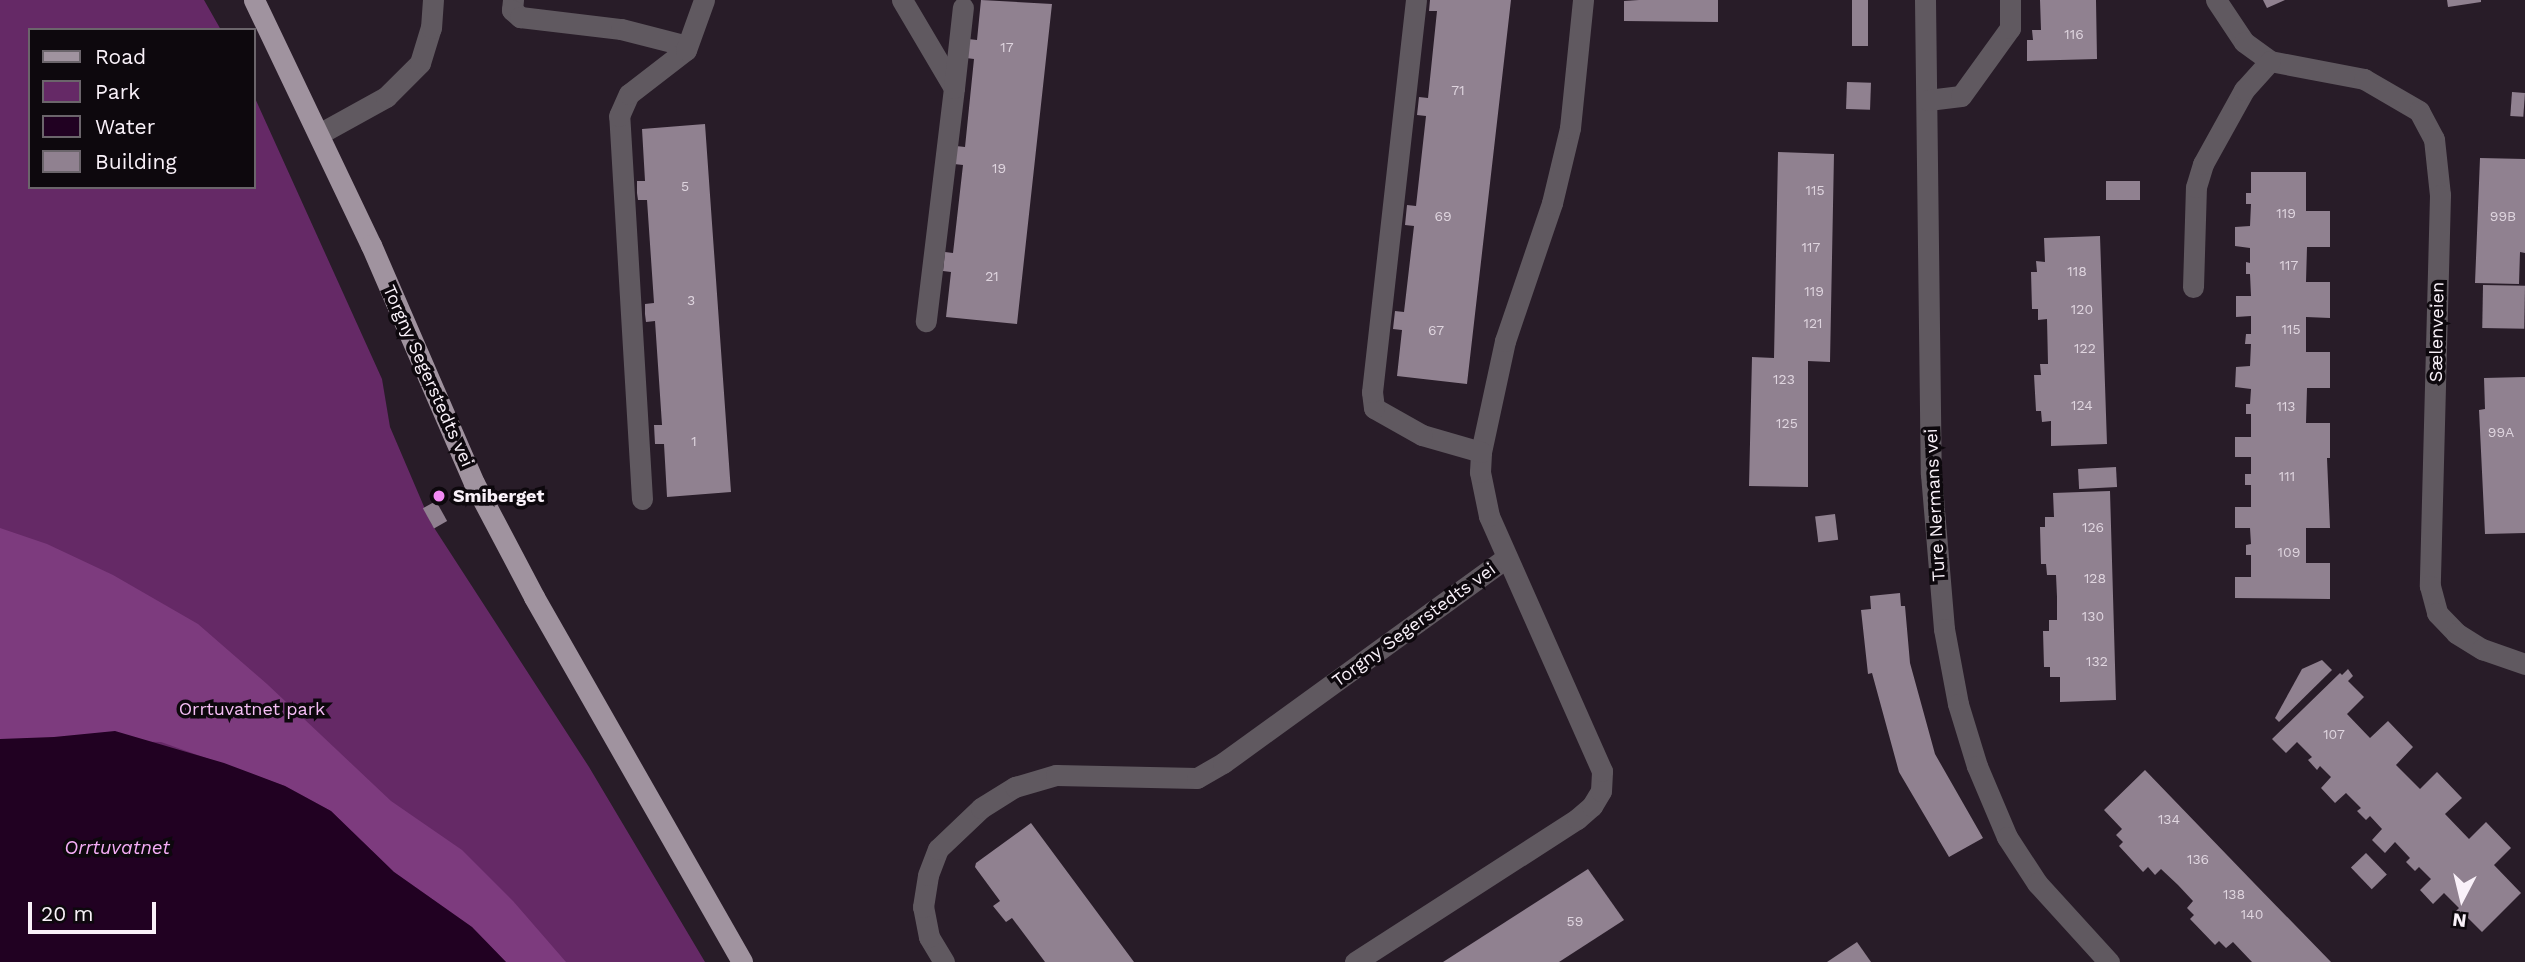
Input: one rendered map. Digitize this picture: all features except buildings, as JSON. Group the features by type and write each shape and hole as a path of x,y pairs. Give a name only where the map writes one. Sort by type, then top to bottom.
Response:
{"main road":[{"name":"Torgny Segerstedts vei","path":"254,0 319,134 474,483 548,621 742,962"}],"street":[{"path":"319,134 386,97 420,63 431,28 433,0"},
{"path":"513,0 512,10 520,17 621,29 687,46"},
{"path":"642,499 619,116 629,94 687,46 704,0"},
{"path":"902,0 954,89"},
{"path":"1416,0 1374,408 1422,435 1481,452"},
{"path":"1506,558 1489,516 1480,472 1481,452 1505,341 1552,203 1570,128 1583,0"},
{"name":"Ture Nermans vei","path":"1925,0 1932,485 1944,629 1958,704 1977,766 2007,837 2037,883 2109,962"},
{"path":"1928,100 1961,96 2010,28 2010,0"},
{"name":"Sælenveien","path":"2216,0 2244,42 2270,61 2364,79 2419,111 2434,139 2440,194 2430,586 2437,613 2456,633 2482,649 2525,664"},
{"path":"926,321 963,7"},
{"path":"2193,287 2196,187 2203,164 2244,90 2270,61"},
{"name":"Torgny Segerstedts vei","path":"944,962 929,937 923,907 928,875 938,849 981,808 1015,787 1056,775 1197,778 1223,763 1506,558 1602,771 1601,791 1592,806 1577,819 1355,962"}],"green space":[{"name":"Orrtuvatnet park","path":"0,0 204,0 220,28 28,28 28,189 256,189 256,100 382,379 390,427 431,523 589,767 705,962 0,962"},
{"path":"0,528 47,544 113,575 198,624 267,684 391,801 462,850 513,901 566,962 506,962 472,927 394,872 331,811 285,786 161,742 0,739"}],"water":[{"name":"Orrtuvatnet","path":"115,731 224,763 285,786 331,811 394,872 472,927 506,962 0,962 0,739"}],"place":[{"name":"Smiberget","path":"439,496"}]}
